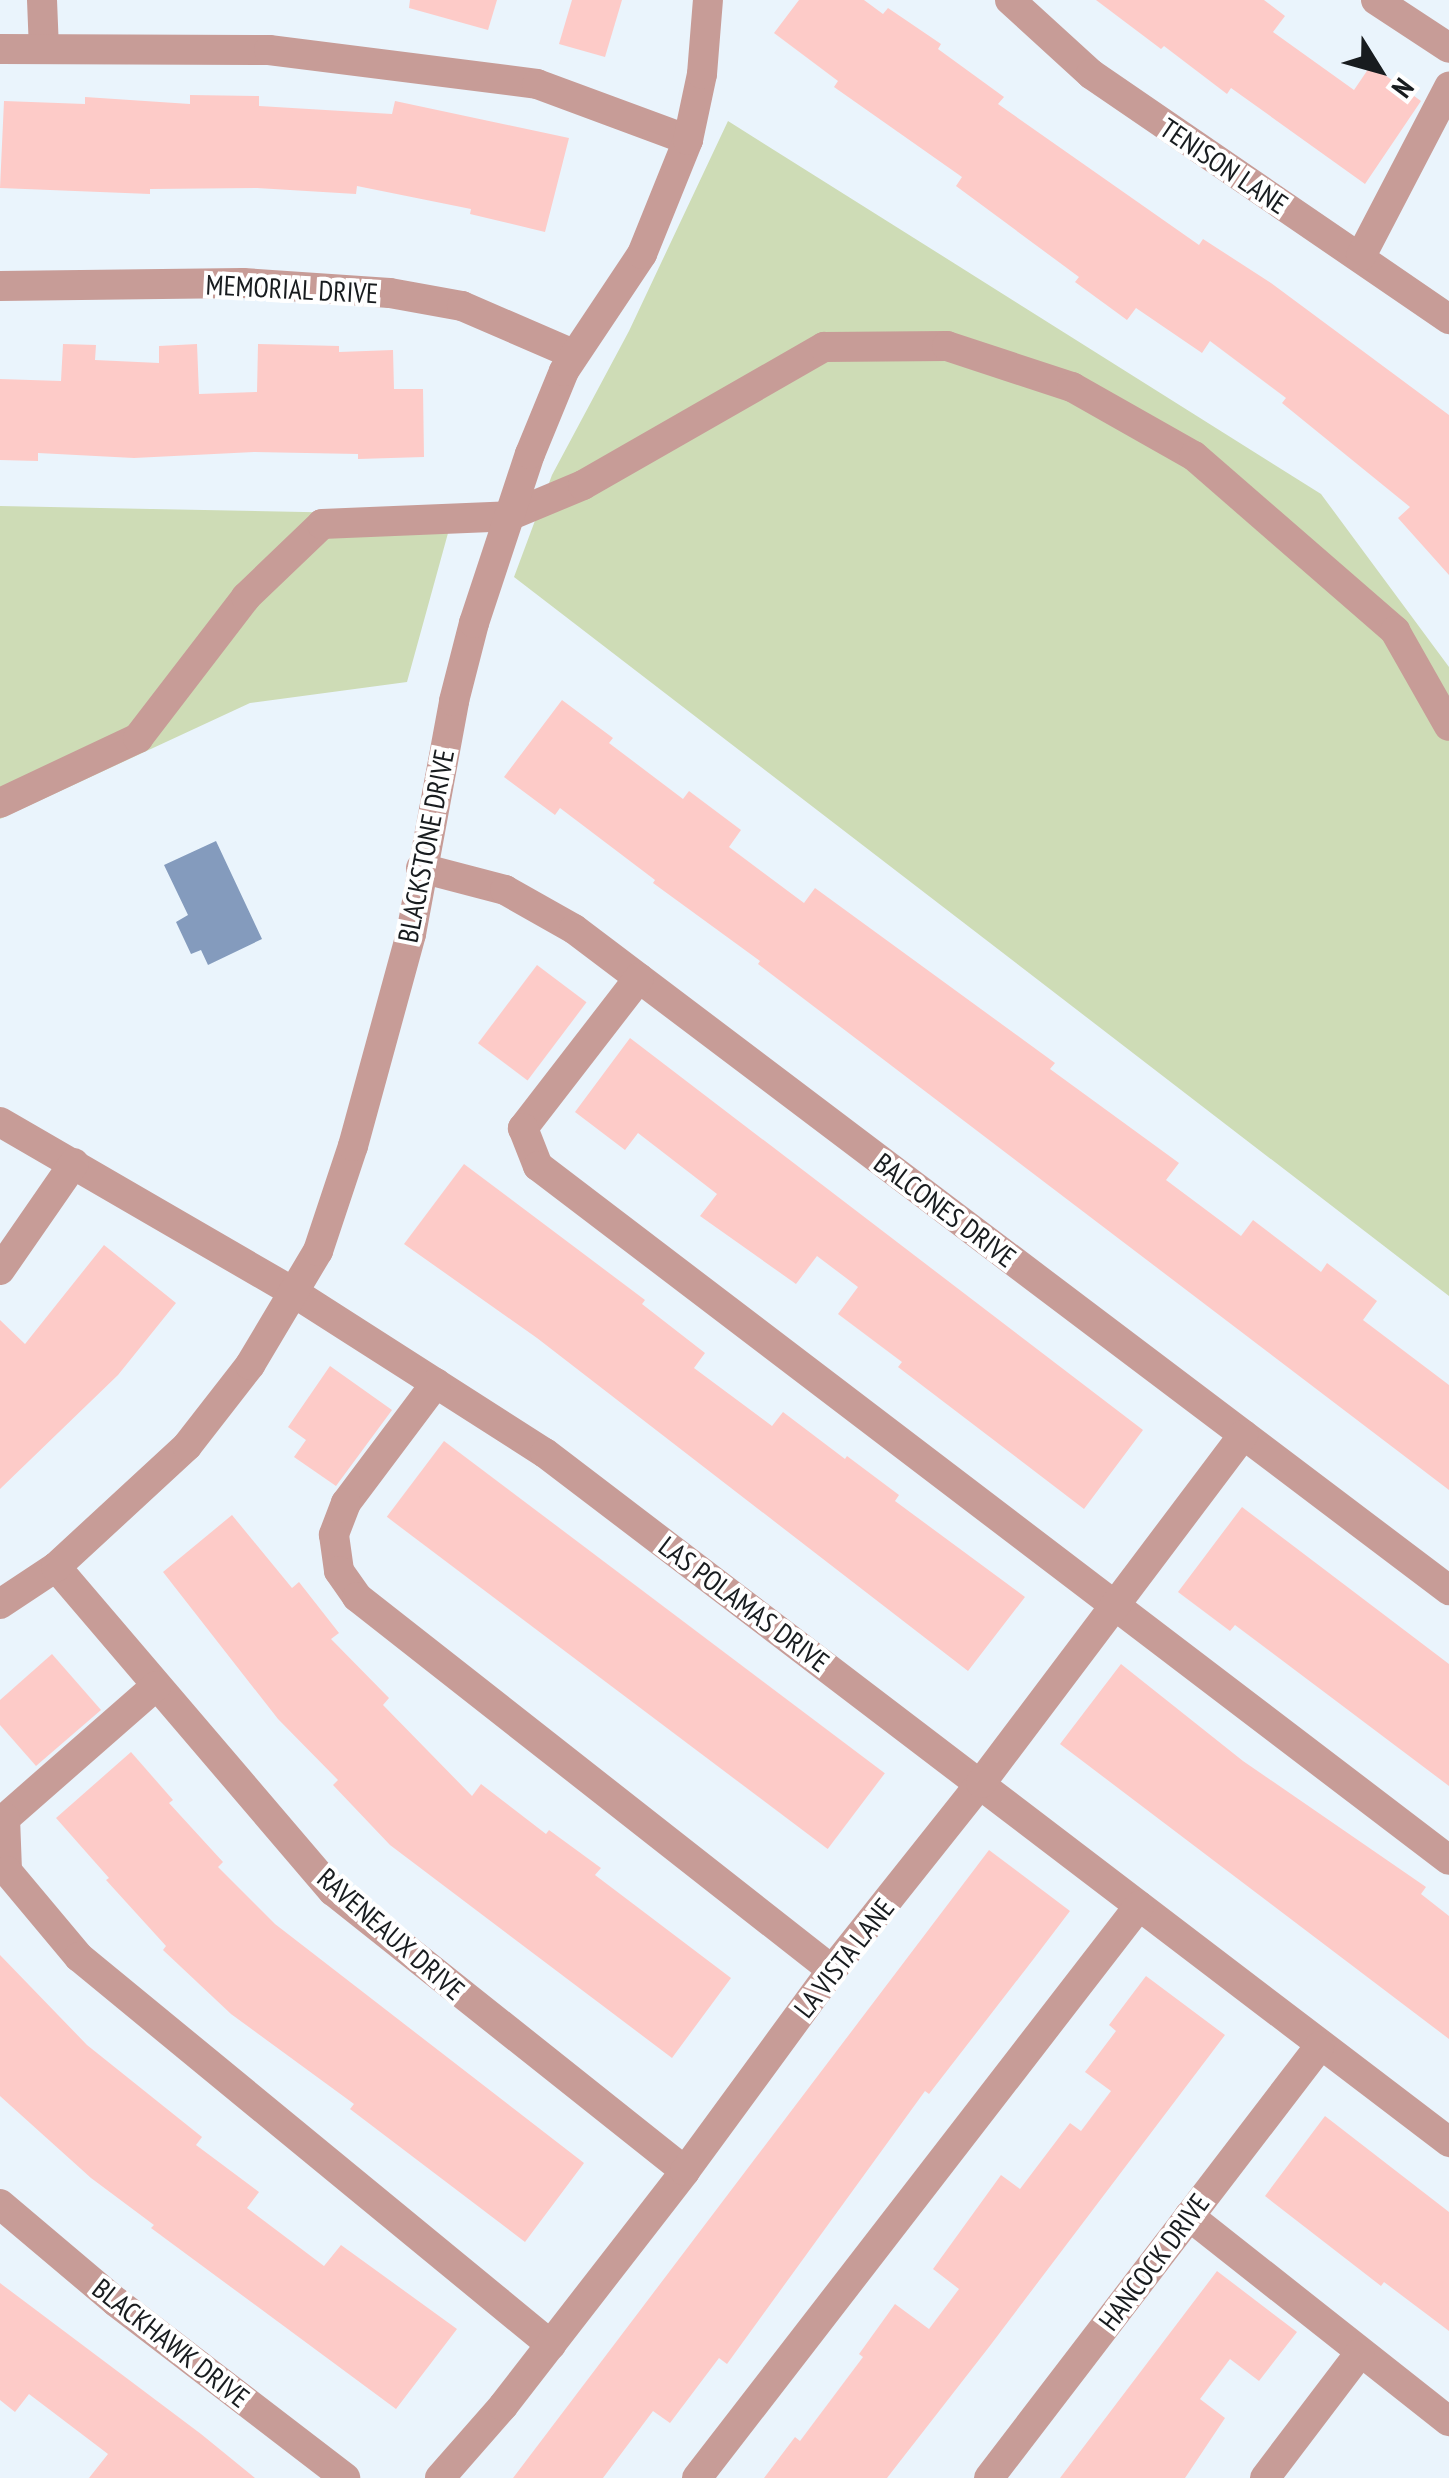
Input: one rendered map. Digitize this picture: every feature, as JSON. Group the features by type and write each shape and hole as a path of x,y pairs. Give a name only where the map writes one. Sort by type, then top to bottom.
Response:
{"street":[{"path":"42,0 44,49"},
{"name":"BLACKSTONE DRIVE","path":"0,1604 56,1567 187,1446 250,1365 318,1251 353,1146 411,934 454,702 510,516 573,354 642,254 688,140 702,74 708,0"},
{"name":"TENISON LANE","path":"1010,0 1091,74 1449,319"},
{"path":"1376,0 1449,48"},
{"path":"0,48 269,50 537,84 688,140"},
{"path":"1361,256 1449,86"},
{"name":"MEMORIAL DRIVE","path":"0,286 243,283 390,293 462,306 573,354"},
{"path":"0,803 138,738 246,597 322,524 510,516 583,486 824,347 948,346 1072,388 1194,456 1395,630 1449,726"},
{"name":"BALCONES DRIVE","path":"422,868 505,890 574,929 1449,1590"},
{"path":"639,978 523,1128 538,1166 1449,1860"},
{"name":"LAS POLAMAS DRIVE","path":"0,1122 293,1292 545,1453 981,1783 1318,2047 1449,2142"},
{"path":"0,1270 74,1164"},
{"path":"436,1383 346,1503 334,1535 338,1572 357,1597 832,1970"},
{"name":"LA VISTA LANE","path":"440,2478 686,2171 832,1970 981,1783 1243,1434"},
{"name":"RAVENEAUX DRIVE","path":"56,1567 333,1891 686,2171"},
{"path":"156,1686 6,1818 7,1871 79,1957 550,2344"},
{"path":"697,2478 1139,1906"},
{"name":"HANCOCK DRIVE","path":"990,2478 1318,2047"},
{"name":"BLACKHAWK DRIVE","path":"0,2204 116,2302 345,2478"},
{"path":"1189,2216 1359,2354 1449,2421"},
{"path":"1264,2478 1359,2354"}],"green space":[{"path":"728,121 1321,494 1449,667 1449,1296 514,577 552,475 629,331"},
{"path":"0,506 453,515 407,682 250,703 0,819"}],"water":[{"path":"216,841 262,939 208,965 201,950 191,954 176,922 188,915 164,865"}],"building":[{"path":"410,0 497,0 488,30 409,8"},
{"path":"572,0 622,0 605,57 559,44"},
{"path":"799,0 864,0 883,14 888,8 941,44 938,49 1004,97 998,104 1199,245 1203,239 1271,283 1449,415 1449,575 1398,518 1410,507 1282,403 1286,398 1210,341 1202,353 1136,308 1127,320 1075,282 1079,277 956,186 962,177 834,87 838,81 774,33"},
{"path":"1096,0 1264,0 1285,16 1273,32 1354,90 1371,65 1421,101 1365,184 1231,88 1227,94 1164,46 1161,49"},
{"path":"190,95 259,96 259,106 392,114 395,101 569,138 545,232 470,214 471,209 357,186 356,194 257,188 150,189 150,194 0,188 4,101 85,104 85,97 190,104"},
{"path":"63,344 96,345 95,360 159,363 159,346 197,344 199,394 257,392 258,344 339,346 339,352 393,350 394,389 423,389 424,457 358,459 358,454 254,452 134,458 38,453 38,461 0,460 0,379 61,381"},
{"path":"562,700 613,738 609,743 683,799 689,791 741,830 729,847 804,903 815,888 1055,1063 1050,1069 1179,1163 1166,1180 1241,1236 1253,1220 1321,1272 1327,1263 1377,1301 1363,1320 1449,1385 1449,1490 758,964 760,961 653,883 655,880 560,808 555,815 504,777"},
{"path":"537,965 587,1002 528,1081 478,1043"},
{"path":"630,1038 1143,1430 1084,1509 898,1367 902,1362 838,1314 858,1287 817,1256 796,1284 700,1216 717,1194 638,1133 625,1150 575,1112"},
{"path":"464,1164 645,1300 642,1304 705,1353 694,1368 772,1426 783,1412 845,1459 847,1456 899,1495 895,1501 1025,1597 968,1671 537,1338 404,1244"},
{"path":"104,1245 176,1303 118,1375 0,1489 0,1320 25,1344"},
{"path":"330,1366 392,1410 336,1486 294,1457 306,1440 288,1427"},
{"path":"444,1441 885,1773 828,1849 387,1517"},
{"path":"1242,1507 1449,1664 1449,1786 1235,1625 1230,1631 1178,1592"},
{"path":"232,1515 292,1588 299,1582 339,1633 331,1639 389,1698 383,1705 472,1796 481,1784 546,1834 549,1830 601,1868 595,1875 731,1978 672,2058 390,1845 333,1785 338,1780 278,1719 163,1572"},
{"path":"52,1654 101,1710 36,1766 0,1725 0,1700"},
{"path":"1121,1664 1243,1761 1426,1887 1421,1894 1449,1916 1449,2039 1060,1744"},
{"path":"131,1752 173,1800 169,1803 223,1862 218,1867 275,1924 584,2163 525,2242 350,2109 354,2104 231,2014 163,1950 166,1946 56,1818"},
{"path":"989,1850 1070,1911 929,2094 925,2091 727,2364 719,2358 670,2423 653,2411 603,2478 513,2478"},
{"path":"0,1955 87,2045 202,2137 196,2145 259,2192 247,2208 324,2266 341,2245 457,2329 396,2409 151,2228 154,2225 91,2178 0,2096"},
{"path":"1146,1976 1225,2035 989,2347 887,2478 764,2478 795,2437 800,2441 863,2357 859,2354 895,2304 929,2329 959,2289 933,2269 1001,2175 1020,2189 1070,2123 1081,2131 1111,2091 1085,2072 1116,2031 1109,2025"},
{"path":"1325,2116 1449,2212 1449,2331 1384,2282 1381,2286 1265,2196"},
{"path":"1217,2271 1297,2332 1259,2381 1230,2359 1200,2399 1225,2418 1185,2478 1060,2478"},
{"path":"0,2283 255,2478 89,2478 108,2454 29,2394 15,2412 0,2400"}]}
